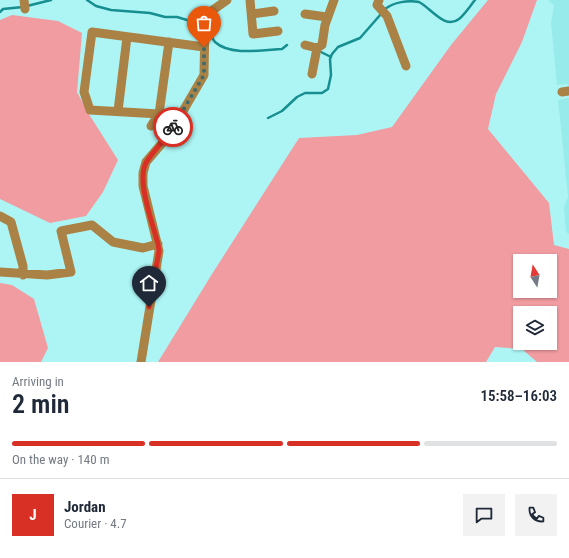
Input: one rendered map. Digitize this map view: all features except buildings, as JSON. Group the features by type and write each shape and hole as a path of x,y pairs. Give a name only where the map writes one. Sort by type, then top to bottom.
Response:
{"street":[{"path":"250,0 253,34 278,31"},
{"path":"305,45 317,48 322,45 327,17 334,0"},
{"path":"379,0 377,6 387,16 406,66"},
{"path":"141,362 159,251 143,186 143,173 146,162 169,135 204,75 205,21 210,12 222,1"},
{"path":"252,14 274,11"},
{"path":"305,14 327,17"},
{"path":"159,114 90,110 84,92 92,32 204,47"},
{"path":"118,111 127,37"},
{"path":"150,126 159,114 169,42"},
{"path":"312,74 317,48"},
{"path":"0,216 11,222 23,266 23,275"},
{"path":"0,272 23,275 47,275 71,272 61,231 92,225 113,242 143,248 158,244"}],"shaded area":[{"path":"488,0 537,0 522,42 496,94 488,129 549,203 554,245 569,249 569,362 537,362 523,350 557,350 557,306 513,306 513,348 495,347 486,362 158,362 299,138 357,135 392,127 451,45"},
{"path":"548,0 569,0 569,88 568,84 557,85 551,23 554,5"},
{"path":"12,15 58,21 82,33 77,92 87,111 118,160 103,192 86,216 50,223 0,199 0,20"},
{"path":"569,98 569,234 566,232 564,207 568,197 558,100"},
{"path":"0,283 12,285 34,299 48,348 41,362 0,362"}],"waterway":[{"path":"27,6 51,0"},
{"path":"87,0 96,6 111,10 150,13 165,17 177,17 201,22"},
{"path":"385,9 401,2 419,2 443,20 454,22 461,17 475,0"},
{"path":"0,12 3,9 23,7"},
{"path":"268,118 282,111 297,97 305,93 322,93 328,89 331,75 330,59 332,54 338,47 360,38 381,14"},
{"path":"208,28 215,42 221,46 238,51 282,49 287,45"},
{"path":"319,51 331,57"}],"way so far":[{"path":"173,127 204,75 204,47"}],"route":[{"path":"149,307 159,251 143,186 143,173 146,162 169,135 173,127"}]}
